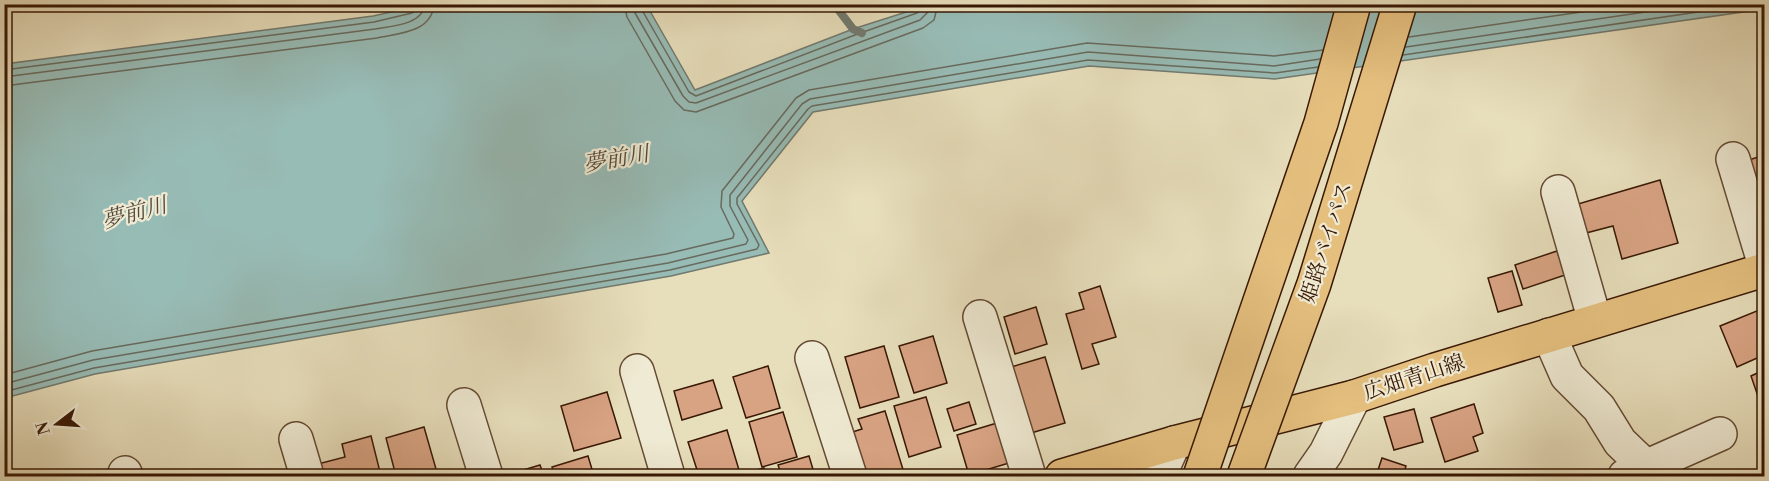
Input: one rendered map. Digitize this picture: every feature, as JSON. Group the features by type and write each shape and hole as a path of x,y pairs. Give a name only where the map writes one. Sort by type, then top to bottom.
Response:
{"main road":[{"name":"姫路バイパス","path":"1200,477 1321,123 1354,4"},
{"name":"姫路バイパス","path":"1244,477 1314,284 1400,4"},
{"name":"広畑青山線","path":"1062,477 1174,443 1354,396 1764,270"}],"street":[{"path":"1733,159 1764,262"},
{"path":"1558,192 1595,321"},
{"path":"980,317 1029,477"},
{"path":"1549,335 1568,376 1599,408 1640,473 1720,434"},
{"path":"812,358 850,477"},
{"path":"637,371 668,477"},
{"path":"1310,477 1326,453 1354,396"},
{"path":"464,405 486,477"},
{"path":"296,439 307,477"},
{"path":"1159,477 1174,443"}],"water":[{"name":"夢前川","path":"646,4 695,90 853,29 928,5 1764,5 1764,9 1275,79 1089,66 813,112 742,201 769,253 671,276 95,374 5,398 5,64 373,16 423,5"}],"building":[{"path":"1764,155 1764,216 1743,162"},
{"path":"1660,180 1678,243 1622,259 1613,226 1586,233 1578,204"},
{"path":"1557,251 1565,275 1523,289 1515,265"},
{"path":"1512,271 1522,305 1498,312 1488,278"},
{"path":"1100,286 1116,337 1092,344 1099,364 1082,369 1066,314 1084,309 1079,293"},
{"path":"1036,307 1047,344 1015,354 1004,317"},
{"path":"1764,308 1764,355 1737,367 1720,326"},
{"path":"933,336 947,383 914,393 899,346"},
{"path":"884,346 899,397 860,408 845,357"},
{"path":"1045,357 1065,423 1031,433 1011,367"},
{"path":"768,366 780,408 746,418 733,377"},
{"path":"1764,370 1764,411 1763,411 1751,376"},
{"path":"713,380 722,408 682,420 674,391"},
{"path":"607,392 621,438 574,451 561,406"},
{"path":"926,397 941,447 909,457 894,406"},
{"path":"969,402 976,424 954,431 947,409"},
{"path":"1474,404 1483,433 1473,437 1478,451 1445,462 1431,418"},
{"path":"1414,409 1423,442 1394,450 1384,417"},
{"path":"885,411 905,476 859,476 846,434 862,429 858,419"},
{"path":"783,412 797,457 762,467 749,422"},
{"path":"997,423 1009,463 969,475 957,435"},
{"path":"424,427 438,476 396,476 386,438"},
{"path":"727,430 739,470 716,476 699,476 688,442"},
{"path":"371,436 380,472 362,476 317,476 314,465 345,457 342,444"},
{"path":"588,456 594,476 555,476 552,467"},
{"path":"809,456 815,476 782,476 778,465"},
{"path":"1382,458 1406,466 1403,476 1376,476"},
{"path":"540,465 544,476 521,476 520,471"},
{"path":"764,468 766,476 733,476"}],"waterway":[{"path":"834,4 853,29 862,33"}]}
